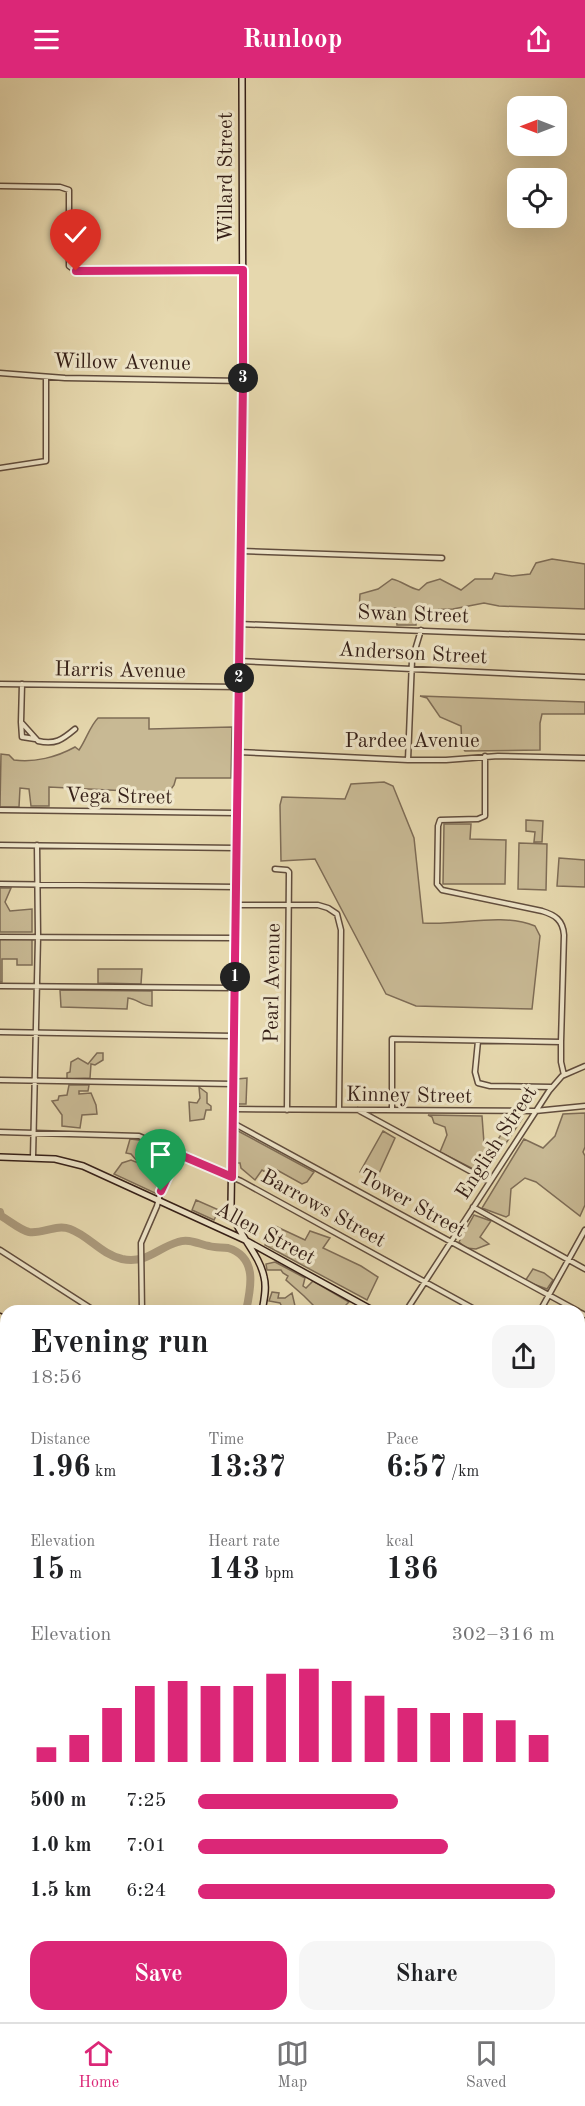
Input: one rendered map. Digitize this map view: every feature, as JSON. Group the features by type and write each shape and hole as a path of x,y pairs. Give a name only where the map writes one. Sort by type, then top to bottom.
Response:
{"street":[{"name":"Willard Street","path":"242,78 243,381 232,1211 264,1277 262,1305"},
{"path":"0,186 68,189 70,194 70,268 76,271 243,270"},
{"name":"Willow Avenue","path":"0,373 243,381"},
{"path":"0,468 43,462 47,458 46,376"},
{"path":"240,551 442,558"},
{"name":"Swan Street","path":"239,624 585,637"},
{"path":"408,760 413,653 421,630"},
{"name":"Anderson Street","path":"239,661 585,676"},
{"name":"Harris Avenue","path":"0,684 239,687"},
{"path":"22,684 22,737 36,739"},
{"path":"21,722 41,742 56,743 66,738 75,729"},
{"name":"Pardee Avenue","path":"238,752 408,760 446,760 486,756 585,758"},
{"path":"486,756 486,816 478,819 440,820 437,884 442,890 551,914 561,923 564,935 561,1042 561,1062 564,1075"},
{"name":"Vega Street","path":"0,810 237,813"},
{"path":"0,845 237,848"},
{"path":"33,1157 38,937 37,845"},
{"name":"Pearl Avenue","path":"275,869 288,871 286,1110"},
{"path":"0,884 236,887"},
{"path":"236,905 318,905 337,914 341,930 339,1110"},
{"path":"0,937 236,938"},
{"path":"0,986 235,988"},
{"path":"0,1032 234,1036"},
{"path":"392,1110 392,1039 561,1042"},
{"path":"478,1041 476,1080 480,1084 552,1087"},
{"name":"English Street","path":"410,1305 552,1087 564,1075 585,1066"},
{"path":"0,1080 233,1084"},
{"name":"Kinney Street","path":"233,1109 536,1111 585,1106"},
{"path":"358,1110 490,1182"},
{"path":"368,1110 372,1117"},
{"name":"Tower Street","path":"233,1124 566,1305"},
{"name":"Barrows Street","path":"0,1132 131,1134 232,1177 467,1305"},
{"path":"142,1305 141,1243 178,1154"},
{"name":"Allen Street","path":"0,1156 33,1157 74,1163 245,1240 363,1305"},
{"path":"472,1207 585,1269"},
{"path":"544,1305 585,1230"},
{"path":"0,1250 86,1305"}],"shaded area":[{"path":"552,559 585,564 585,609 499,606 484,603 453,609 422,610 416,612 416,625 397,625 396,608 359,612 360,594 378,589 392,579 419,590 427,583 440,579 461,590 475,579 492,579 495,573 512,576 530,574 536,563"},
{"path":"420,696 585,702 585,714 542,714 540,750 465,751 462,747 461,726 440,717 427,698"},
{"path":"98,718 149,718 149,729 232,727 231,778 176,778 166,796 149,800 148,792 49,787 49,806 31,806 29,789 20,788 19,807 0,807 1,754 9,755 14,760 29,761 61,754 75,747 79,750"},
{"path":"384,782 393,786 414,838 423,923 508,920 535,926 540,936 532,1009 416,1006 386,994 315,859 281,861 280,805 282,797 345,799 351,784"},
{"path":"526,820 543,821 542,842 534,842 535,832 526,831"},
{"path":"444,824 471,824 470,839 506,840 505,884 443,884"},
{"path":"519,843 547,844 546,890 518,889"},
{"path":"559,858 585,860 585,887 557,886"},
{"path":"0,888 11,888 5,902 10,911 32,909 32,932 0,932"},
{"path":"0,939 32,939 32,965 17,965 17,959 2,959 2,982 0,982"},
{"path":"98,969 142,969 141,984 98,983"},
{"path":"60,990 152,991 152,1006 128,998 127,1009 61,1007"},
{"path":"97,1053 103,1053 103,1060 95,1065 91,1064 90,1078 67,1079 71,1062 78,1058 88,1064"},
{"path":"247,1078 246,1104 237,1104 237,1079"},
{"path":"69,1085 89,1085 88,1091 79,1091 79,1094 91,1093 96,1105 97,1114 82,1115 80,1128 62,1126 62,1115 52,1101 58,1100 59,1096 67,1095"},
{"path":"199,1087 207,1093 207,1103 211,1106 211,1110 206,1110 204,1119 190,1121 189,1102 197,1103 200,1098"},
{"path":"585,1113 583,1152 585,1156 585,1205 580,1216 536,1182 525,1178 511,1189 509,1215 506,1217 482,1208 524,1139 543,1148 555,1136 563,1114"},
{"path":"428,1115 482,1116 484,1143 497,1141 508,1119 522,1119 485,1175 440,1152 447,1135 445,1127 434,1123 432,1117"},
{"path":"237,1130 314,1172 307,1182 302,1184 277,1170 272,1176 262,1170 255,1180 241,1168 240,1163 236,1163"},
{"path":"383,1131 395,1138 376,1180 360,1172"},
{"path":"130,1139 139,1140 157,1149 154,1159 144,1154 138,1162 131,1154 126,1153"},
{"path":"168,1154 173,1156 157,1194 114,1174 122,1163 131,1160 141,1164 145,1173 157,1176 161,1174 164,1167 158,1165 159,1163 165,1163"},
{"path":"196,1200 219,1210 214,1220 192,1210"},
{"path":"474,1215 491,1221 480,1237 489,1244 476,1249 466,1248 459,1242"},
{"path":"275,1226 305,1240 310,1231 330,1238 323,1248 361,1266 378,1277 367,1300 265,1245"},
{"path":"275,1262 305,1278 303,1286 306,1288 313,1281 349,1302 346,1305 313,1305 286,1280 288,1276 281,1270 267,1270 266,1264"},
{"path":"533,1269 553,1280 547,1289 525,1281"},
{"path":"272,1292 279,1293 278,1298 285,1298 292,1293 295,1305 281,1305 269,1301"}],"waterway":[{"path":"0,1212 1,1216 29,1232 70,1229 122,1259 145,1257 182,1241 228,1248 238,1252 248,1266 250,1293 247,1305"}],"route":[{"path":"76,271 243,270 232,1177 178,1154 161,1191"}]}
